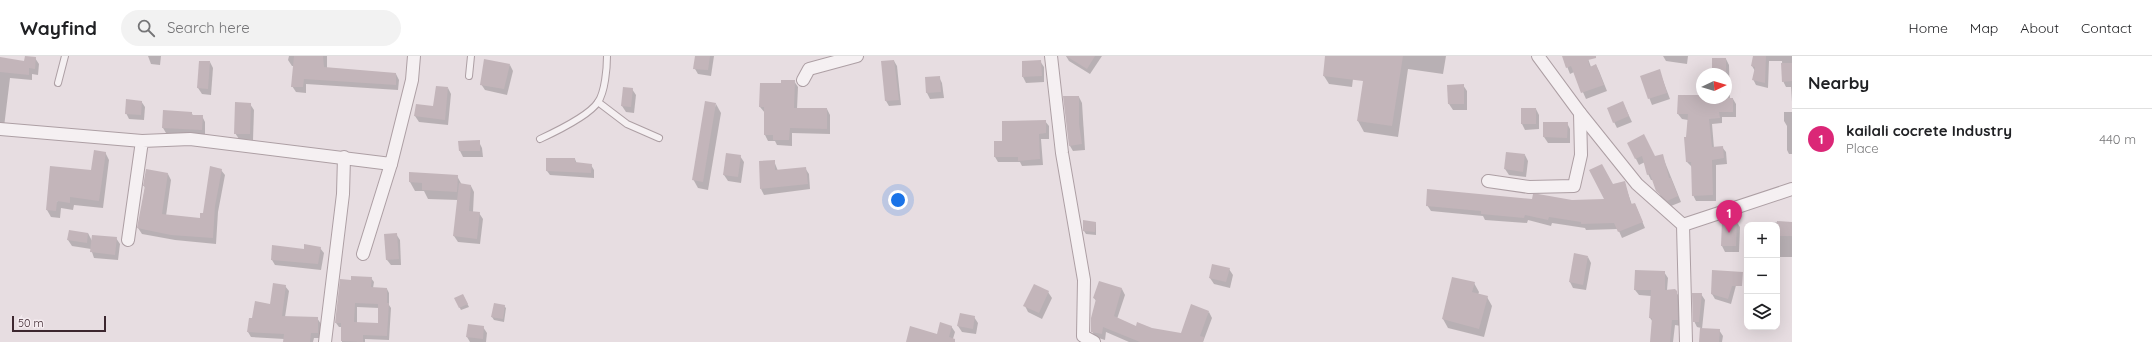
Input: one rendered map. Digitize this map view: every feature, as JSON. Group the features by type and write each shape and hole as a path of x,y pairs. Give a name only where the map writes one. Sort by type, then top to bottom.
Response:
{"street":[{"path":"363,254 391,164 412,80 414,56"},
{"path":"802,80 809,69 857,56"},
{"path":"1051,56 1062,153 1084,280 1085,340"},
{"path":"1538,56 1580,113 1637,184 1683,225 1686,342"},
{"path":"1488,181 1529,187 1574,186 1581,155 1580,113"},
{"path":"0,129 142,140 190,139 391,164"},
{"path":"128,240 142,140"},
{"path":"326,342 343,194 344,157"},
{"path":"1683,225 1792,189"}],"lane":[{"path":"58,83 65,56"},
{"path":"469,76 471,56"},
{"path":"540,139 570,124 598,102 607,72 607,56"},
{"path":"598,102 627,124 659,138"}],"building":[{"path":"25,56 36,57 35,69 29,68 29,75 0,72 0,57 24,61"},
{"path":"294,56 323,56 324,67 396,73 396,85 304,79 303,87 291,87"},
{"path":"695,56 710,56 708,70 693,69"},
{"path":"1066,56 1095,56 1087,69"},
{"path":"1325,56 1403,56 1392,126 1357,121 1363,81 1323,76"},
{"path":"1562,56 1596,56 1596,58 1588,60 1590,67 1596,64 1604,85 1581,93 1571,66 1566,68"},
{"path":"1753,56 1766,56 1765,83 1752,80 1755,67 1751,66"},
{"path":"1712,58 1726,58 1726,68 1712,68"},
{"path":"484,59 510,64 504,89 480,85"},
{"path":"894,60 899,100 885,101 881,61"},
{"path":"1041,60 1042,76 1022,77 1022,61"},
{"path":"199,61 210,61 208,89 197,88"},
{"path":"1781,63 1792,63 1792,81 1782,82"},
{"path":"1660,69 1667,93 1648,99 1640,76"},
{"path":"940,76 941,92 926,93 925,77"},
{"path":"781,80 795,80 794,108 827,108 827,129 790,128 789,140 773,140 773,135 764,135 764,107 759,107 760,83 781,83"},
{"path":"1464,84 1464,104 1448,104 1447,85"},
{"path":"436,86 448,87 445,120 414,116 416,104 433,106"},
{"path":"623,87 633,88 631,107 621,106"},
{"path":"1678,95 1696,95 1696,104 1732,104 1733,98 1733,112 1719,112 1720,118 1709,119 1712,147 1723,146 1724,158 1712,160 1713,195 1692,196 1691,162 1686,162 1684,137 1686,137 1688,114 1677,114"},
{"path":"1063,96 1079,96 1079,124 1082,144 1069,146"},
{"path":"126,99 142,101 141,115 125,114"},
{"path":"705,101 716,103 703,182 692,180"},
{"path":"1623,101 1629,116 1613,123 1607,108"},
{"path":"235,102 251,103 250,134 234,134"},
{"path":"1521,108 1536,108 1536,124 1521,124"},
{"path":"163,110 192,112 192,115 203,115 202,130 162,128"},
{"path":"1046,120 1046,133 1039,134 1040,159 1018,161 1018,157 994,157 994,141 1002,141 1002,121"},
{"path":"1543,122 1568,122 1567,138 1543,137"},
{"path":"1644,134 1655,156 1663,154 1669,178 1671,178 1678,196 1667,201 1656,191 1650,174 1647,175 1642,156 1635,159 1627,143"},
{"path":"480,140 480,151 459,151 458,141"},
{"path":"94,150 106,152 99,201 70,197 70,203 57,201 56,211 46,210 50,166 91,170"},
{"path":"1506,152 1525,154 1523,172 1504,169"},
{"path":"726,153 741,155 738,177 723,175"},
{"path":"546,158 575,158 575,162 592,164 591,173 546,171"},
{"path":"775,160 775,170 806,167 808,184 760,189 759,161"},
{"path":"1602,164 1613,184 1625,181 1631,204 1635,203 1643,222 1618,232 1614,223 1581,224 1581,222 1549,217 1548,220 1525,215 1524,218 1481,214 1481,211 1426,206 1427,189 1532,199 1533,194 1538,194 1572,200 1604,199 1589,170"},
{"path":"210,166 222,169 215,206 213,238 171,235 137,228 145,186 143,186 146,169 168,173 162,214 200,218 200,213 203,213"},
{"path":"409,172 458,175 457,192 422,190 422,183 409,182"},
{"path":"459,183 471,185 469,211 480,212 477,239 453,236"},
{"path":"1083,220 1096,222 1095,232 1083,231"},
{"path":"1722,220 1737,220 1736,246 1721,246"},
{"path":"1777,221 1792,222 1792,236 1780,236 1780,222"},
{"path":"69,230 88,233 87,243 67,240"},
{"path":"397,233 399,259 386,260 384,234"},
{"path":"92,235 117,237 115,255 90,252"},
{"path":"304,244 321,247 318,264 271,260 272,245 304,249"},
{"path":"1574,253 1588,256 1583,285 1569,282"},
{"path":"1212,264 1230,268 1226,282 1209,278"},
{"path":"1635,270 1665,271 1665,290 1675,289 1677,291 1678,320 1672,320 1670,342 1650,342 1652,318 1649,318 1651,290 1634,290"},
{"path":"1712,270 1743,272 1742,286 1732,286 1728,299 1711,294"},
{"path":"351,276 372,277 371,287 387,288 387,303 389,303 387,336 363,335 363,342 341,341 341,323 335,323 340,279 351,280","holes":["355,303 378,304 378,323 354,322"]},
{"path":"1452,277 1475,282 1472,292 1488,296 1479,329 1442,319"},
{"path":"1099,281 1122,288 1114,316 1136,326 1137,322 1152,328 1181,333 1191,304 1209,311 1200,336 1204,337 1203,342 1140,342 1103,327 1102,334 1091,332 1091,318 1096,299 1093,298"},
{"path":"273,283 286,285 282,316 318,317 318,333 311,333 310,342 283,342 284,334 247,332 249,318 252,318 255,301 270,304"},
{"path":"1034,284 1049,291 1039,313 1023,306"},
{"path":"1692,293 1702,293 1699,322 1693,322"},
{"path":"463,294 468,304 459,308 454,298"},
{"path":"494,303 505,305 503,319 491,317"},
{"path":"960,313 975,316 973,329 957,326"},
{"path":"940,322 952,326 949,337 955,339 955,342 906,342 910,326 937,334"},
{"path":"468,324 484,326 483,339 466,337"},
{"path":"1700,328 1720,329 1719,342 1699,342"}],"place":[{"name":"kailali cocrete Industry","path":"1729,233"}]}
